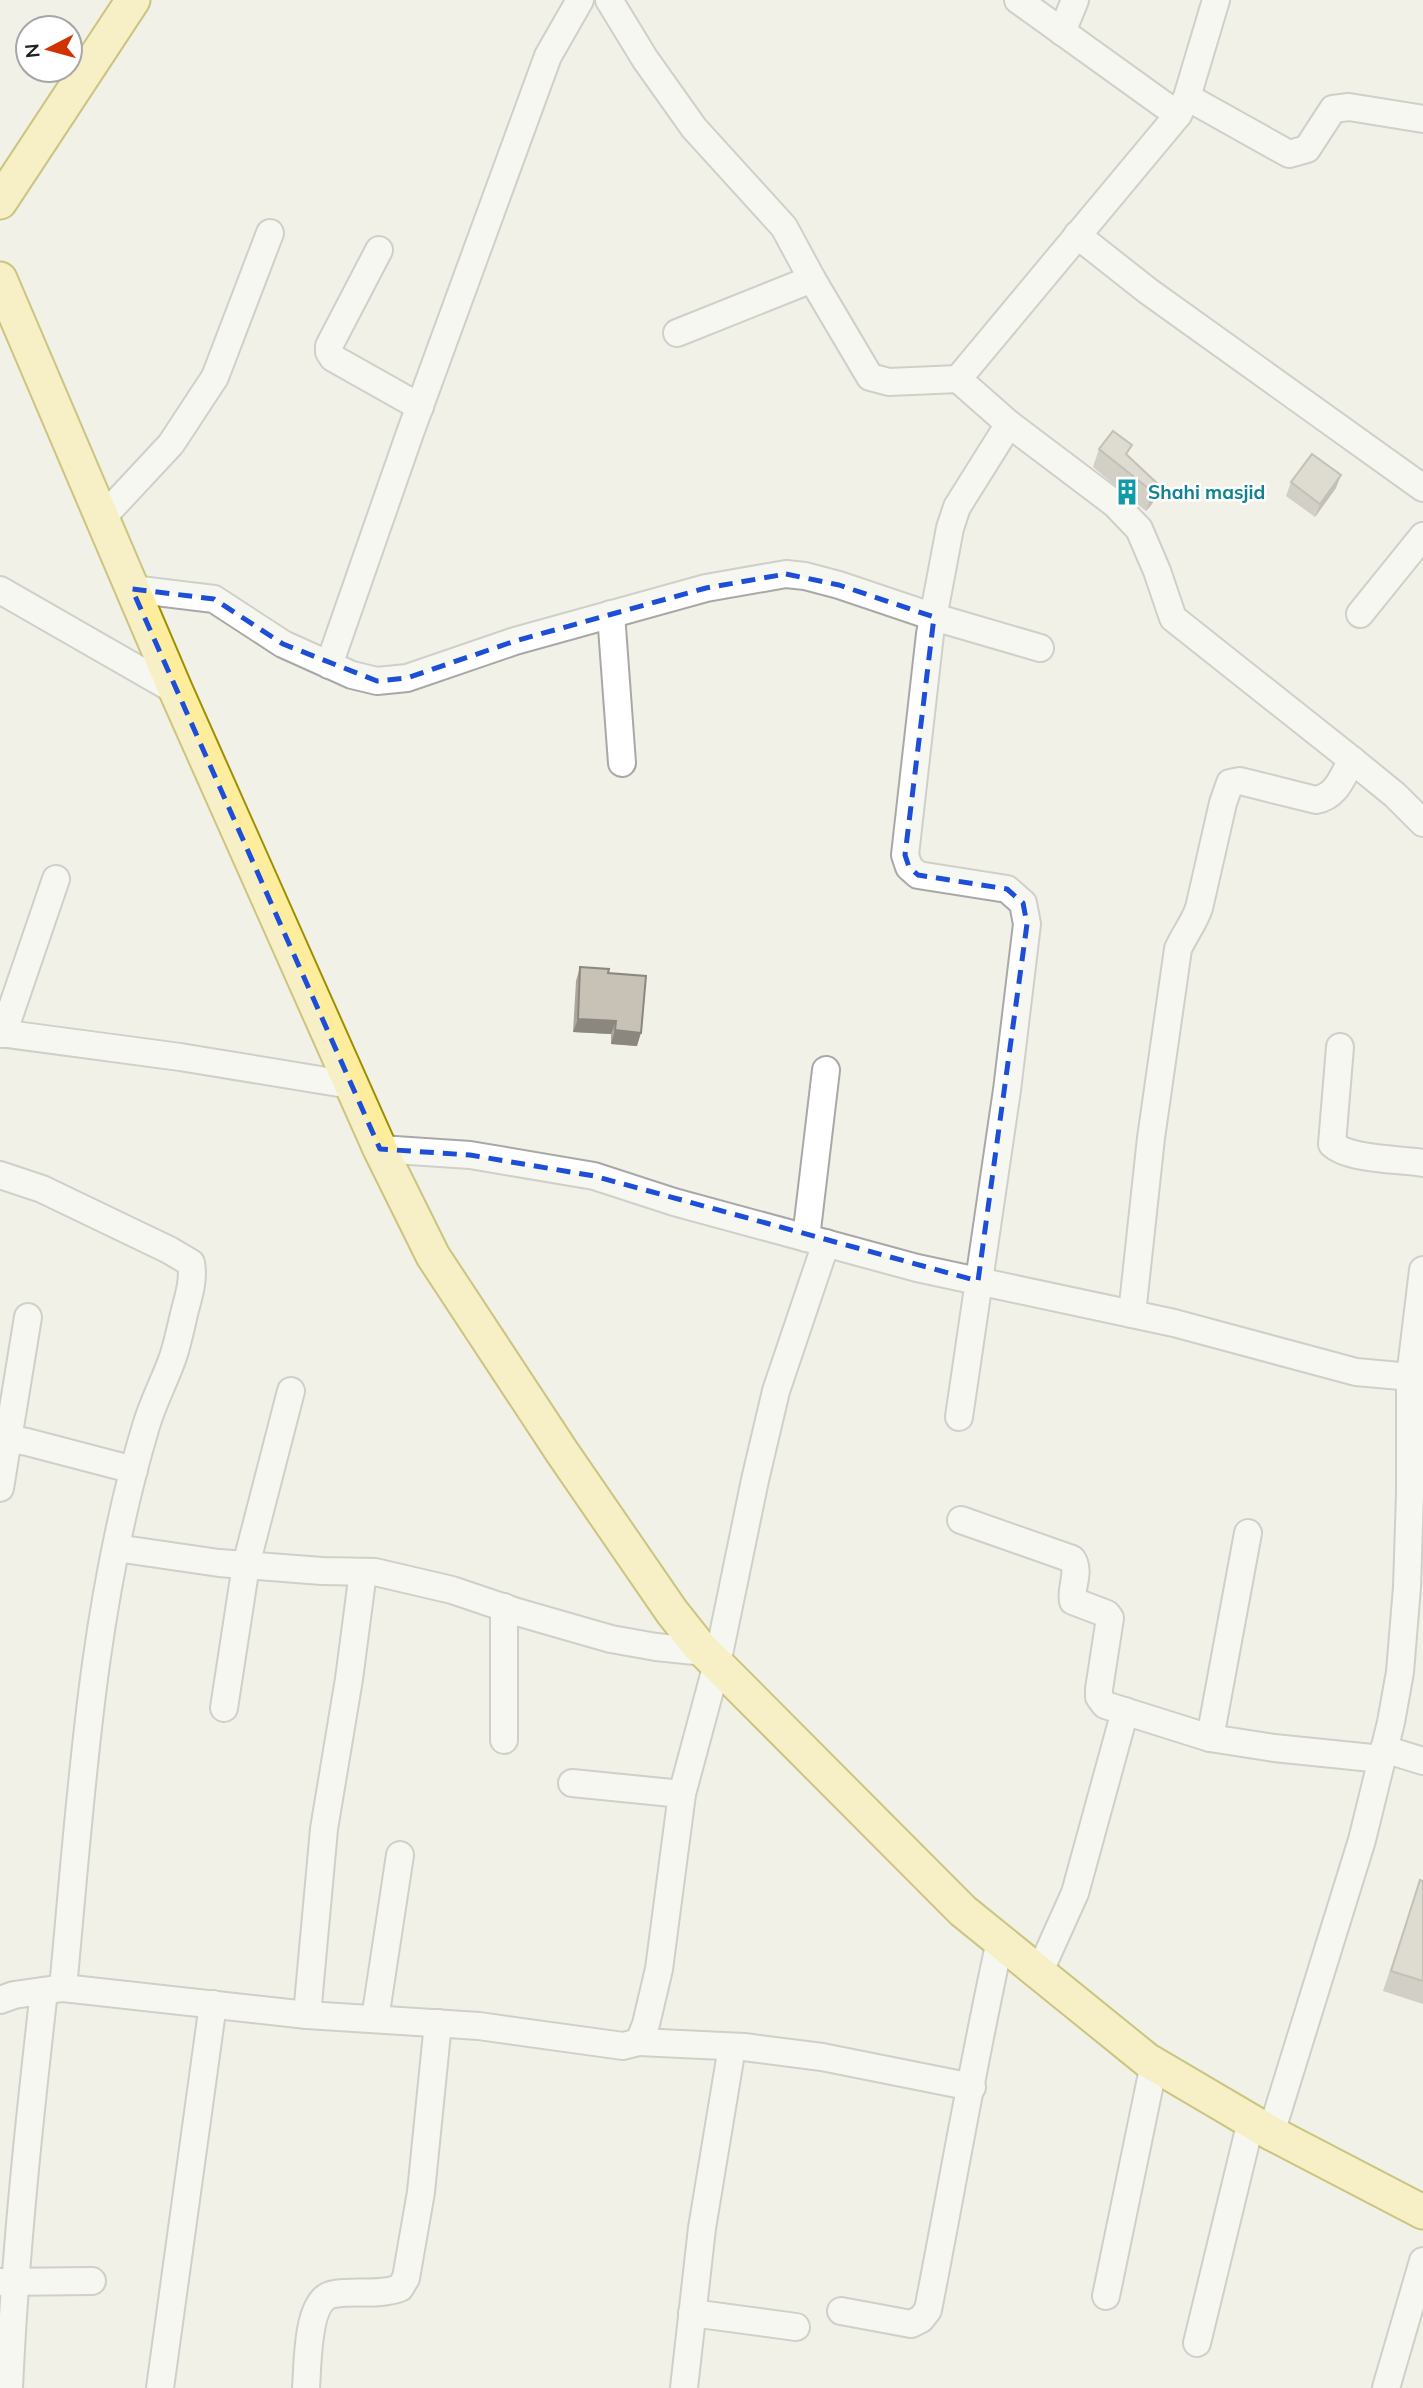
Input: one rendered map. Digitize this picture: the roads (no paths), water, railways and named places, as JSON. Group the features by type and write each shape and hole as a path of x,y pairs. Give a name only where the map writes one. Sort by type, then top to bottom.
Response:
{"main road":[{"path":"0,202 132,0"},
{"path":"0,279 176,691 380,1149 433,1256 672,1612 711,1658 962,1911 1154,2064 1261,2127 1423,2212"}],"street":[{"path":"329,665 548,56 580,0"},
{"path":"609,0 645,60 694,128 784,228 870,377 889,383 958,379 1009,424 1115,503 1139,529 1157,570 1173,618 1395,795 1423,823"},
{"path":"1018,0 1062,32 1183,106 1289,154 1307,149 1333,109 1349,107 1423,119"},
{"path":"1062,32 1075,0"},
{"path":"958,379 1183,106 1216,0"},
{"path":"102,518 171,444 215,377 270,233"},
{"path":"1077,235 1147,291 1423,488"},
{"path":"379,250 329,346 329,352 333,358 420,407"},
{"path":"677,333 812,279"},
{"path":"959,1417 1007,1090 1027,924 1023,903 1007,889 918,875 909,867 905,855 933,617 950,528 957,507 1009,424"},
{"path":"1360,614 1423,536"},
{"path":"132,589 214,598 283,645 352,675 377,681 407,678 515,641 706,588 786,575 805,576 839,585 933,617 1040,648"},
{"path":"0,590 176,691"},
{"path":"611,614 622,763"},
{"path":"1132,1314 1151,1138 1178,950 1196,919 1230,783 1240,781 1315,800 1326,798 1334,792 1352,760"},
{"path":"56,879 1,1034 180,1057 351,1085"},
{"path":"1340,1047 1332,1144 1338,1150 1423,1163"},
{"path":"639,2042 659,1969 682,1794 711,1658 776,1391 816,1241 826,1070"},
{"path":"380,1149 470,1155 594,1176 674,1202 917,1269 1174,1323 1356,1372 1416,1377"},
{"path":"0,1175 42,1189 169,1250 191,1263 193,1271 174,1355 147,1423 134,1470 100,1635 53,1989 7,2282 9,2388"},
{"path":"1197,2343 1261,2127 1362,1840 1383,1754 1399,1672 1407,1587 1423,1270"},
{"path":"0,1488 4,1438 28,1317"},
{"path":"224,1708 246,1565 291,1391"},
{"path":"4,1438 134,1470"},
{"path":"961,1520 1072,1559 1075,1563 1073,1601 1107,1614 1110,1618 1099,1697 1105,1705 1210,1738 1274,1748 1383,1754 1423,1761"},
{"path":"1210,1738 1248,1534"},
{"path":"116,1548 246,1565 375,1572 452,1590 611,1639 711,1658"},
{"path":"307,2015 324,1829 349,1679 363,1572"},
{"path":"504,1607 504,1740"},
{"path":"1040,1973 1075,1893 1125,1711"},
{"path":"572,1783 682,1794"},
{"path":"375,2019 400,1855"},
{"path":"841,2311 911,2324 928,2310 972,2087 982,2022 1000,1941"},
{"path":"0,2000 53,1989 307,2015 479,2026 622,2046 639,2042 732,2047 822,2057 972,2087"},
{"path":"160,2388 213,2004"},
{"path":"306,2388 314,2312 320,2301 331,2294 388,2292 400,2288 406,2278 421,2192 438,2023"},
{"path":"684,2388 702,2228 732,2047"},
{"path":"1106,2296 1154,2064"},
{"path":"1386,2388 1423,2261"},
{"path":"7,2282 92,2281"},
{"path":"692,2313 796,2327"}],"place":[{"name":"Shahi masjid","path":"1127,492"}]}
